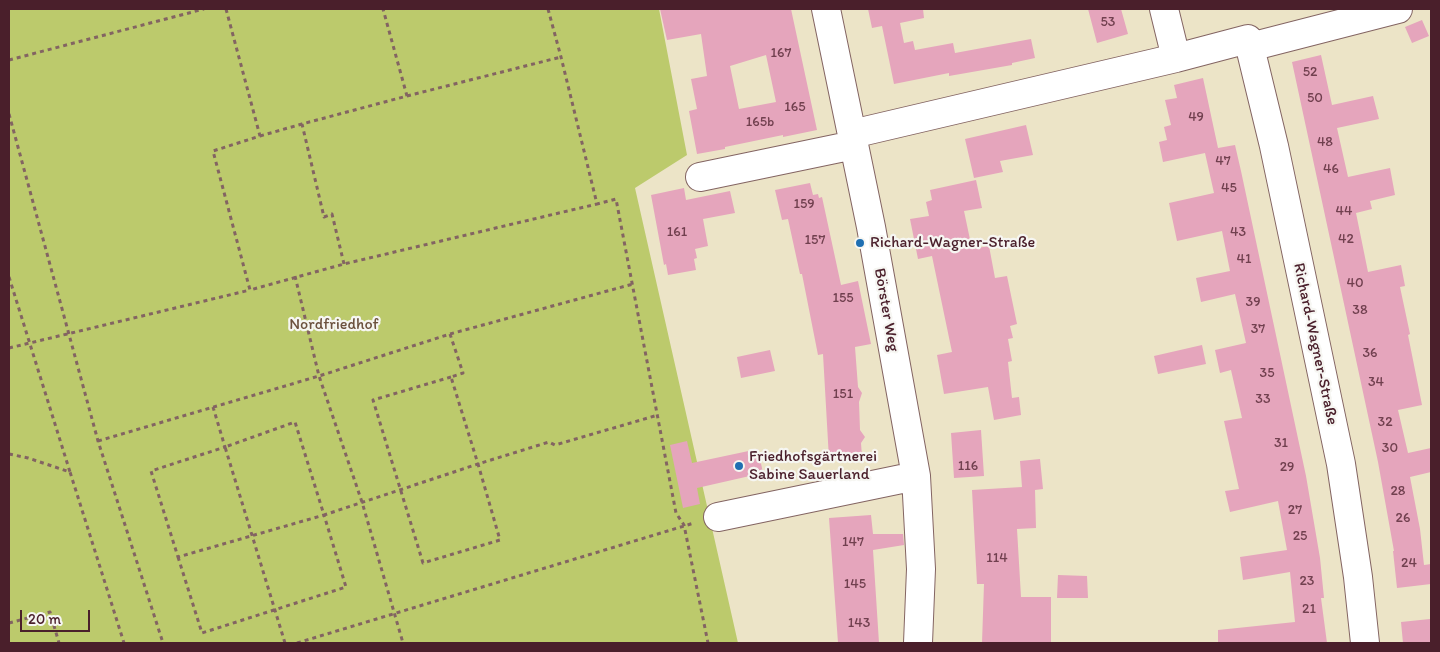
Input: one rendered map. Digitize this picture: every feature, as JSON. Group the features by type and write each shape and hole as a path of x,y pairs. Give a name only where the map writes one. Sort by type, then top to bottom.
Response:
{"street":[{"name":"Börster Weg","path":"826,9 872,226 916,476 922,569 918,643"},
{"path":"1164,9 1176,58"},
{"path":"700,177 1248,39 1250,47 1398,9"},
{"name":"Richard-Wagner-Straße","path":"1250,47 1274,146 1341,464 1358,577 1365,643"},
{"path":"718,517 916,476"}],"path":[{"path":"9,60 204,9"},
{"path":"226,9 260,136"},
{"path":"383,9 406,96"},
{"path":"548,9 596,204"},
{"path":"250,290 213,151 302,124 561,57"},
{"path":"9,114 98,441 163,643"},
{"path":"302,124 324,217 332,214 344,264"},
{"path":"9,348 250,290 295,276 616,199 676,513 684,525 708,643"},
{"path":"295,276 319,376 362,502 394,615 404,643"},
{"path":"9,277 124,643"},
{"path":"98,441 319,376 450,334 633,284"},
{"path":"450,334 463,373 373,400 423,563 500,540 451,377"},
{"path":"213,408 285,643"},
{"path":"178,557 252,534 324,515 549,442 555,445 658,415"},
{"path":"295,422 324,515 346,587 202,632 151,471 295,422"},
{"path":"9,454 28,458 70,472"},
{"path":"297,643 394,615 684,525"},
{"path":"9,623 50,612 59,643"}],"green space":[{"name":"Nordfriedhof","path":"9,9 659,9 687,155 635,188 738,643 9,643"}],"building":[{"path":"660,9 791,9 817,130 783,137 783,135 697,154 689,111 697,109 691,79 707,76 701,34 667,40","holes":["766,55 776,102 739,109 730,66"]},
{"path":"868,9 923,9 924,18 900,23 904,43 913,41 915,50 953,43 955,53 1031,39 1035,58 1012,63 1012,65 949,76 949,73 894,84 882,26 872,28"},
{"path":"1088,9 1121,9 1128,34 1097,43"},
{"path":"1422,20 1429,36 1412,43 1405,27"},
{"path":"1321,55 1332,105 1373,96 1379,119 1337,128 1348,177 1390,168 1395,195 1370,201 1372,209 1356,213 1368,272 1401,265 1405,286 1400,287 1422,405 1398,410 1408,453 1431,448 1431,472 1410,477 1420,529 1424,565 1431,564 1431,584 1397,588 1394,551 1378,462 1292,62"},
{"path":"1203,78 1218,148 1235,145 1241,171 1306,476 1320,558 1324,598 1321,598 1327,643 1218,643 1218,630 1295,622 1290,572 1243,580 1240,557 1287,550 1278,501 1230,512 1225,491 1239,489 1224,421 1242,418 1231,370 1220,373 1215,350 1246,343 1235,294 1201,302 1196,278 1230,271 1222,231 1177,241 1169,203 1214,193 1205,153 1163,162 1159,142 1167,140 1164,127 1171,125 1165,100 1177,98 1174,85"},
{"path":"1026,125 1033,155 1000,161 1003,172 974,178 965,139"},
{"path":"976,180 982,208 964,211 972,249 989,246 995,278 1007,276 1017,324 1010,326 1013,338 1008,339 1012,361 1008,362 1012,398 1019,397 1021,415 994,420 988,387 944,394 937,355 952,352 932,256 918,259 910,219 929,216 926,202 932,200 930,190"},
{"path":"810,183 813,195 818,194 819,198 822,197 841,285 858,281 871,344 855,347 858,387 862,393 859,402 860,430 865,437 861,443 862,457 829,459 823,354 818,355 802,274 800,274 788,219 782,220 775,190"},
{"path":"684,188 686,200 730,191 735,213 703,219 708,246 695,249 697,258 694,259 696,270 668,275 666,264 664,265 651,195"},
{"path":"1202,345 1206,364 1158,374 1154,356"},
{"path":"770,350 775,371 741,378 737,357"},
{"path":"981,430 984,476 954,478 951,433"},
{"path":"687,441 692,463 758,449 763,473 697,488 700,504 683,508 670,445"},
{"path":"1040,459 1043,489 1035,490 1036,528 1017,529 1021,597 1051,597 1051,643 982,643 984,584 977,584 972,490 1022,487 1020,461"},
{"path":"871,515 873,534 903,534 904,545 873,550 879,643 838,643 829,518"},
{"path":"1058,575 1087,576 1088,598 1057,598"},
{"path":"1430,619 1431,643 1403,643 1401,622"}],"place":[{"name":"Richard-Wagner-Straße","path":"860,243"},
{"name":"Friedhofsgärtnerei Sabine Sauerland","path":"739,466"}]}
